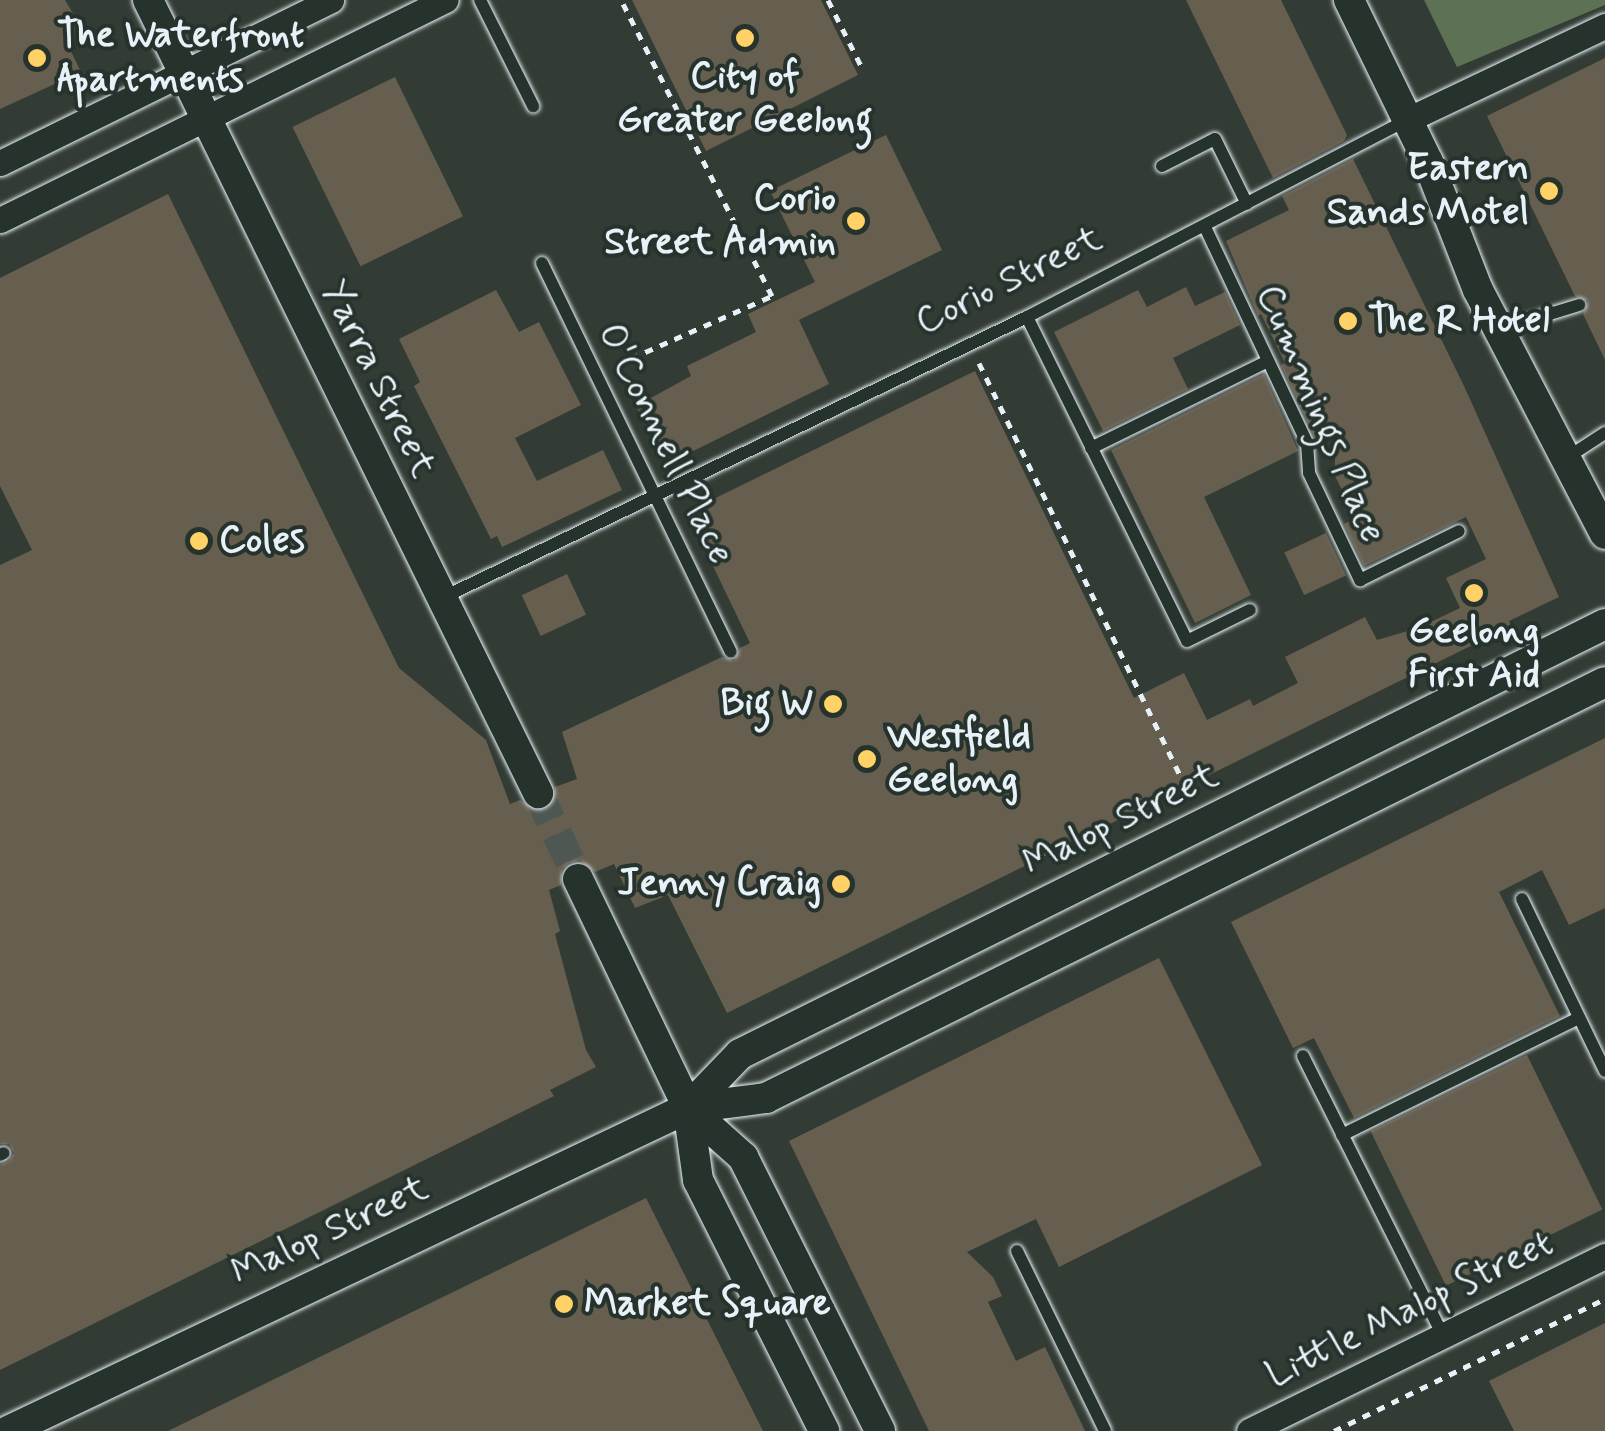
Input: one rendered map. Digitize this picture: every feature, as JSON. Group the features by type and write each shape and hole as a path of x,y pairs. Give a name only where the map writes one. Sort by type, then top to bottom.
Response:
{"street":[{"name":"Yarra Street","path":"148,0 538,793"},
{"path":"0,163 331,0"},
{"path":"0,220 446,0"},
{"path":"1349,0 1408,120 1498,330 1605,534"},
{"name":"Corio Street","path":"1408,120 1605,26"},
{"name":"Malop Street","path":"688,1108 740,1054 1605,624"},
{"name":"Malop Street","path":"8,1431 238,1318 688,1108 766,1098 1605,682"},
{"path":"578,879 688,1108 698,1180 824,1431"},
{"path":"939,954 961,1001"},
{"path":"688,1108 743,1157 880,1431"},
{"name":"Little Malop Street","path":"1248,1431 1605,1256"}],"lane":[{"path":"480,0 534,106"},
{"name":"Corio Street","path":"442,598 1027,317 1408,120"},
{"path":"1162,166 1215,140 1247,204"},
{"name":"Cummings Place","path":"1205,227 1306,444 1309,473 1360,580 1459,531"},
{"name":"O'Connell Place","path":"542,263 732,652"},
{"path":"1498,330 1579,305"},
{"path":"1027,317 1188,642 1250,610"},
{"path":"1091,448 1268,361"},
{"path":"1563,460 1605,433"},
{"path":"1522,899 1605,1071"},
{"path":"1342,1135 1579,1018"},
{"path":"1302,1056 1443,1336"},
{"path":"1017,1252 1105,1431"}],"path":[{"path":"599,373 772,296 621,0"},
{"path":"828,0 863,70"},
{"path":"979,364 1188,792"},
{"path":"1334,1431 1605,1299"}],"green space":[{"path":"1424,0 1605,0 1605,5 1457,67"}],"building":[{"name":"The Waterfront Apartments","path":"0,0 65,0 87,37 68,45 81,72 0,109"},
{"name":"City of Greater Geelong","path":"632,0 821,0 858,75 706,151"},
{"path":"1186,0 1281,0 1347,135 1344,141 1273,178"},
{"name":"Eastern Sands Motel","path":"1605,58 1605,360 1583,314 1588,301 1575,296 1487,116"},
{"path":"395,77 463,216 360,266 293,127"},
{"path":"886,135 942,250 799,320 829,384 665,465 636,406 691,376 687,366 756,332 748,314 815,282 770,191"},
{"name":"Westfield Geelong","path":"1353,159 1464,386 1559,597 1509,621 1511,626 727,1013 668,895 635,908 614,864 595,872 580,860 569,863 562,869 561,885 549,890 560,931 555,934 586,1050 596,1067 550,1090 554,1096 0,1370 0,1165 14,1153 9,1144 0,1144 0,565 32,550 0,486 0,278 168,194 399,668 486,740 510,804 520,800 538,812 553,804 555,787 577,779 562,732 722,657 734,661 740,648 750,643 687,512 975,371 1134,698 1184,673 1207,720 1250,699 1253,706 1298,683 1285,657 1365,617 1377,640 1418,628 1460,608 1446,578 1486,559 1466,517 1364,566 1344,524 1356,518 1335,476 1335,433 1317,442 1281,365 1285,363 1261,314 1258,316 1226,241 1289,210 1282,196"},
{"path":"1186,287 1195,306 1225,292 1240,325 1173,358 1188,389 1103,431 1054,332 1138,290 1147,307"},
{"path":"496,290 519,332 539,322 581,405 515,438 537,481 603,450 622,490 502,547 497,536 491,539 414,386 420,382 399,339"},
{"path":"1264,374 1298,451 1204,497 1251,595 1195,623 1111,450"},
{"path":"1326,533 1346,576 1304,595 1284,552"},
{"path":"567,574 586,615 541,636 522,595"},
{"path":"1605,738 1605,908 1569,925 1542,870 1499,892 1560,1016 1354,1118 1314,1038 1293,1048 1231,922"},
{"path":"1159,958 1262,1165 1059,1267 1036,1219 967,1252 993,1277 1002,1296 988,1302 1016,1361 1045,1347 1085,1431 929,1431 789,1141"},
{"path":"1527,1055 1602,1210 1446,1286 1371,1131"},
{"name":"Market Square","path":"646,1198 763,1431 168,1431"},
{"path":"1605,1323 1605,1431 1514,1431 1489,1381"}],"tunnel":[{"path":"538,793 578,879"}],"place":[{"name":"City of Greater Geelong","path":"745,38"},
{"name":"The Waterfront Apartments","path":"37,58"},
{"name":"Eastern Sands Motel","path":"1549,191"},
{"name":"Corio Street Admin","path":"856,221"},
{"name":"The R Hotel","path":"1348,321"},
{"name":"Coles","path":"199,541"},
{"name":"Geelong First Aid","path":"1474,593"},
{"name":"Big W","path":"833,704"},
{"name":"Westfield Geelong","path":"867,759"},
{"name":"Jenny Craig","path":"841,884"},
{"name":"Market Square","path":"564,1304"}]}
